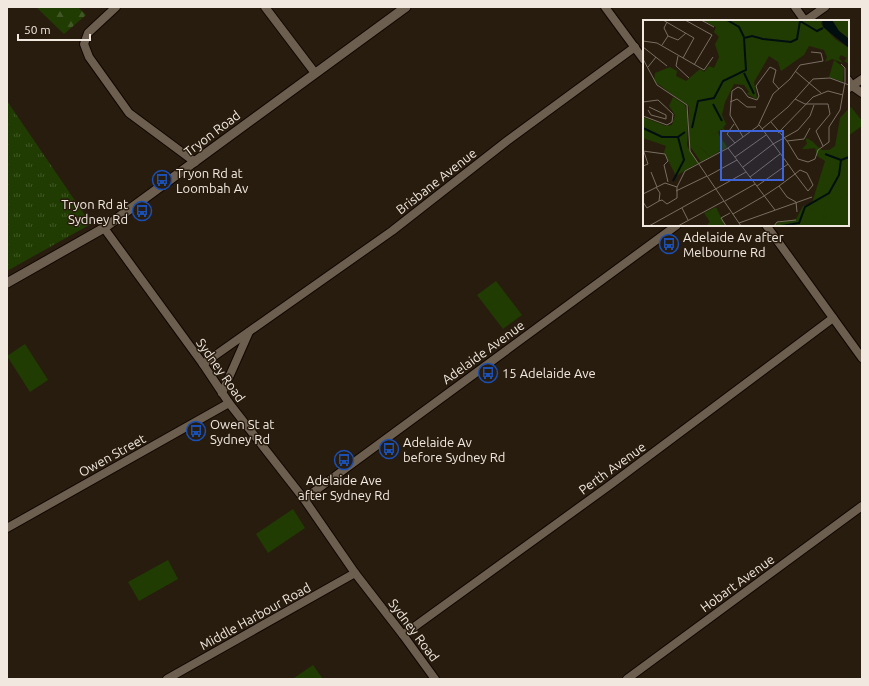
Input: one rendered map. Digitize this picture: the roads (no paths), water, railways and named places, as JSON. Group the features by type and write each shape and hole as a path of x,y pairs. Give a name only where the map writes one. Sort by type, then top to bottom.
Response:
{"street":[{"path":"116,7 88,33 84,44 89,58 129,113 195,162"},
{"path":"265,7 316,74"},
{"name":"Tryon Road","path":"7,283 104,228 406,7"},
{"path":"606,7 643,59"},
{"path":"795,7 804,20"},
{"path":"806,20 825,7"},
{"name":"Brisbane Avenue","path":"203,364 392,231 508,141 635,47"},
{"path":"849,85 862,79"},
{"path":"849,85 862,93"},
{"name":"Adelaide Avenue","path":"304,499 676,226"},
{"path":"767,226 862,358"},
{"name":"Sydney Road","path":"104,228 203,364 229,403 304,499 355,573 435,679"},
{"name":"Perth Avenue","path":"403,635 616,480 833,318"},
{"path":"222,393 249,331"},
{"name":"Owen Street","path":"7,528 229,403"},
{"name":"Hobart Avenue","path":"627,679 862,506"},
{"name":"Middle Harbour Road","path":"167,679 355,573"}],"place":[{"name":"Tryon Rd at Loombah Av","path":"162,180"},
{"name":"Tryon Rd at Sydney Rd","path":"142,211"},
{"name":"Adelaide Av after Melbourne Rd","path":"669,244"},
{"name":"15 Adelaide Ave","path":"488,373"},
{"name":"Owen St at Sydney Rd","path":"196,431"},
{"name":"Adelaide Av before Sydney Rd","path":"389,449"},
{"name":"Adelaide Ave after Sydney Rd","path":"344,460"}]}
